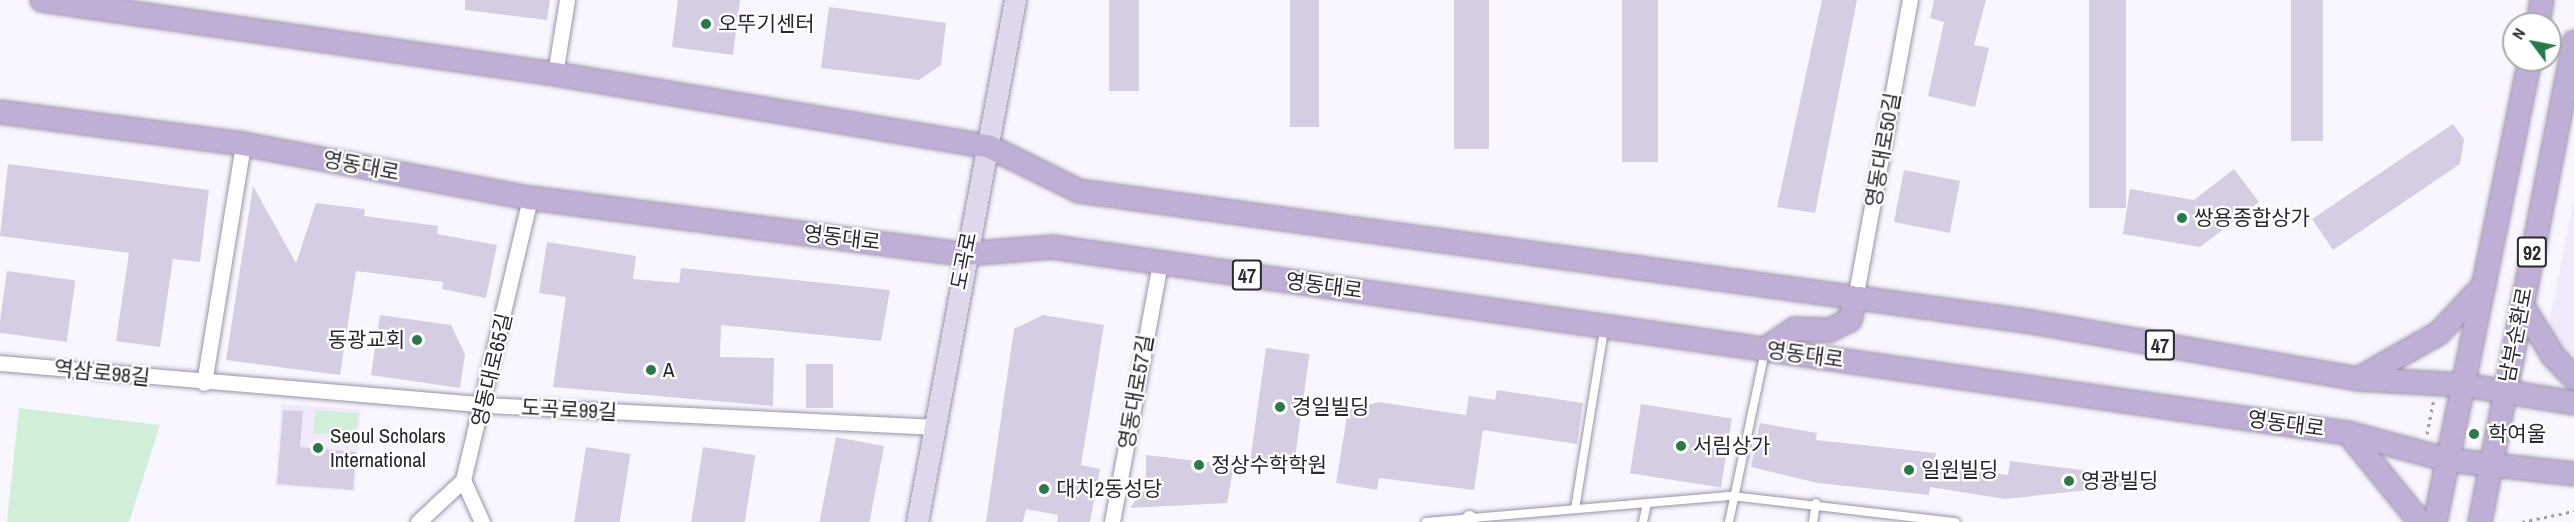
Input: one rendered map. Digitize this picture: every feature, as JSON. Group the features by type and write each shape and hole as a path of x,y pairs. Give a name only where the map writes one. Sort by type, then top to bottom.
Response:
{"main road":[{"name":"47","path":"42,0 555,74 990,147 1079,191 2026,321 2357,379 2464,386 2574,403"},
{"name":"도곡로","path":"917,522 964,254 990,147 1016,0"},
{"name":"남부순환로","path":"2480,522 2574,42"},
{"name":"남부순환로","path":"2436,522 2528,72"},
{"name":"영동대로","path":"0,112 243,144 530,198 964,254 1052,247 2348,433 2448,460 2493,462 2574,474"},
{"path":"2357,379 2433,338 2486,282"},
{"path":"1765,349 1796,329 1830,330 1850,320 1855,299"},
{"path":"2522,305 2553,356 2574,378"},
{"path":"2348,433 2420,522"}],"street":[{"path":"555,74 567,0"},
{"name":"영동대로50길","path":"1855,299 1911,0"},
{"path":"204,383 243,144"},
{"name":"영동대로65길","path":"463,480 485,405 530,198"},
{"name":"영동대로57길","path":"1112,522 1160,263"},
{"name":"역삼로98길","path":"0,363 204,383"},
{"name":"도곡로99길","path":"204,383 485,405 934,428"},
{"path":"418,522 463,480 482,522"}],"lane":[{"path":"1575,509 1605,326"},
{"path":"1729,522 1732,496 1765,349"},
{"path":"1426,522 1732,496 1816,503 1955,522"},
{"path":"1643,522 1647,503"},
{"path":"1812,522 1816,503"}],"path":[{"path":"2522,522 2574,511"}],"shaded area":[{"path":"2574,197 2574,355 2544,351"},
{"name":"Seoul Scholars International","path":"281,404 361,410 355,491 275,486"}],"green space":[{"path":"19,408 160,425 129,522 7,522"},
{"path":"315,410 358,413 356,436 313,433"}],"building":[{"path":"465,0 550,0 547,20 465,10"},
{"name":"오뚜기센터","path":"678,0 740,0 733,55 672,47"},
{"path":"1109,0 1139,0 1139,91 1109,91"},
{"path":"1290,0 1319,0 1319,127 1290,127"},
{"path":"1454,0 1489,0 1489,149 1454,149"},
{"path":"1622,0 1658,0 1658,162 1622,162"},
{"path":"1822,0 1857,0 1815,213 1777,207"},
{"path":"1934,0 1986,0 1974,45 1989,48 1975,107 1928,96 1944,22 1930,18"},
{"path":"2089,0 2126,0 2126,208 2089,208"},
{"path":"2291,0 2323,0 2323,141 2291,141"},
{"path":"829,7 946,23 941,65 919,80 821,68"},
{"path":"2453,124 2464,139 2460,164 2333,250 2312,219"},
{"path":"8,164 209,190 200,262 173,259 160,347 116,341 129,253 0,236"},
{"name":"쌍용종합상가","path":"2234,169 2259,202 2200,247 2123,234 2130,189 2194,200"},
{"path":"1904,170 1960,181 1950,233 1894,222"},
{"path":"253,186 296,263 316,203 365,209 364,216 438,226 437,234 497,245 486,298 442,289 443,282 356,271 340,375 226,360"},
{"path":"547,242 636,256 633,279 679,283 681,268 890,290 881,341 721,325 720,357 774,358 773,406 553,387 566,297 539,293"},
{"path":"7,271 75,281 67,342 0,333"},
{"name":"동광교회","path":"380,315 451,325 465,354 460,388 371,375"},
{"path":"1043,315 1104,325 1081,465 1100,469 1090,522 1057,522 1058,515 1026,509 1023,522 986,522 1014,329"},
{"name":"경일빌딩","path":"1266,348 1310,354 1294,466 1250,460"},
{"path":"806,364 833,364 833,408 806,408"},
{"path":"1497,390 1583,403 1577,444 1483,430 1474,490 1379,478 1377,490 1336,483 1348,410 1379,402 1466,415 1469,396 1495,400"},
{"name":"서림상가","path":"1641,404 1732,418 1721,488 1630,473"},
{"path":"283,410 303,411 300,447 356,452 353,490 277,484"},
{"path":"1760,423 1817,433 1816,440 1936,453 1934,465 2008,475 2010,461 2145,478 2145,484 2005,499 1930,487 1929,495 1818,483 1751,467"},
{"path":"836,437 884,446 869,522 820,521"},
{"path":"586,447 630,454 620,522 574,522"},
{"path":"703,447 755,455 745,522 691,522"},
{"path":"1146,455 1234,465 1227,503 1130,508 1146,486"}],"place":[{"name":"오뚜기센터","path":"706,24"},
{"name":"쌍용종합상가","path":"2182,218"},
{"name":"동광교회","path":"417,340"},
{"name":"A","path":"651,370"},
{"name":"경일빌딩","path":"1280,407"},
{"name":"학여울","path":"2474,434"},
{"name":"서림상가","path":"1681,446"},
{"name":"Seoul Scholars International","path":"318,448"},
{"name":"정상수학학원","path":"1199,465"},
{"name":"일원빌딩","path":"1909,470"},
{"name":"영광빌딩","path":"2069,481"},
{"name":"대치2동성당","path":"1044,489"}]}
